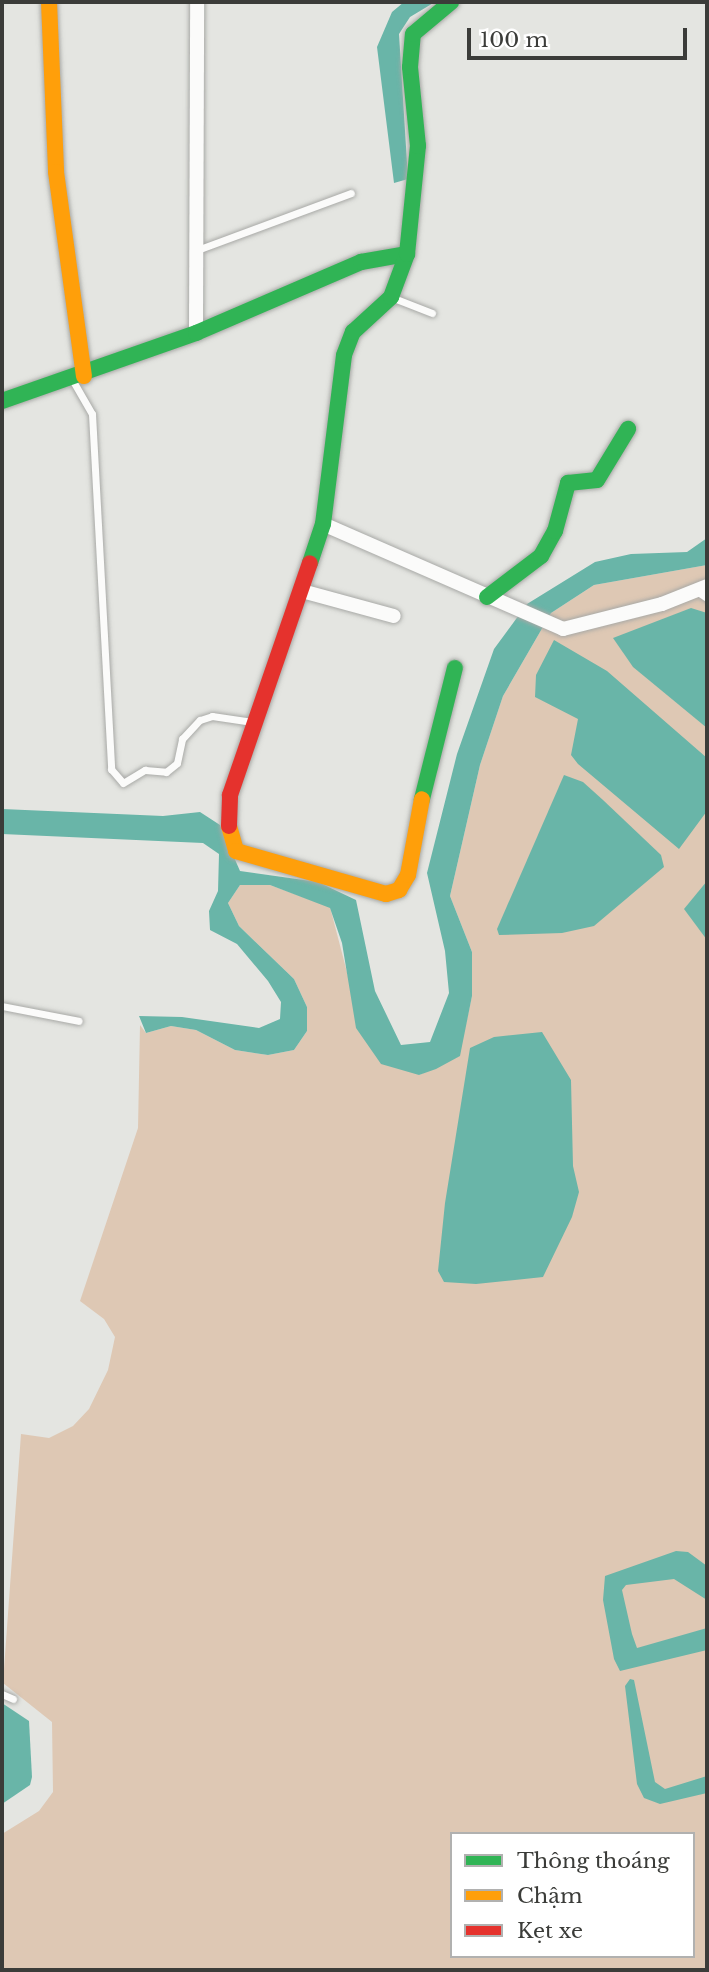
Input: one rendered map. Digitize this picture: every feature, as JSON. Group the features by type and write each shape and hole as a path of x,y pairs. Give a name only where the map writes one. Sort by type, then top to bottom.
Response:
{"street":[{"path":"49,2 55,172 78,378"},
{"path":"196,333 197,2"},
{"path":"451,2 422,24 410,46 418,146 407,254 391,297 353,332 344,355 323,524 257,722 241,754 230,795 229,832 236,851 386,894 399,890 408,875 426,777 455,668"},
{"path":"2,401 78,378 196,333 361,262 407,254"},
{"path":"487,597 541,556 555,531 568,483 597,480 628,429"},
{"path":"323,524 552,626 582,625 704,592"},
{"path":"302,591 394,616"}],"lane":[{"path":"196,250 351,193"},
{"path":"391,297 432,313"},
{"path":"78,378 92,414 107,742 116,779 123,783 145,770 173,769 182,739 200,720 212,716 257,722"},
{"path":"2,1006 79,1021"},
{"path":"2,1694 13,1699"}],"shaded area":[{"path":"707,565 707,1970 2,1970 2,1834 39,1811 53,1792 52,1722 3,1683 21,1434 49,1438 73,1426 89,1409 108,1370 115,1337 104,1319 80,1301 138,1128 140,1025 146,1033 171,1026 196,1030 235,1050 268,1055 294,1050 307,1031 307,1007 294,979 239,926 228,903 240,885 270,885 330,907 349,980 419,1075 459,1056 472,996 472,952 450,896 480,765 503,696 551,613 594,585"}],"water":[{"path":"404,2 435,2 410,17 399,34 408,179 394,183 377,47 392,12"},
{"path":"707,538 707,565 594,585 551,613 503,696 480,765 450,896 472,952 472,996 460,1056 436,1069 419,1075 381,1064 356,1028 342,943 330,908 270,885 240,885 228,903 239,926 294,979 307,1007 307,1031 294,1050 268,1055 235,1050 196,1030 171,1026 146,1033 139,1016 182,1017 259,1028 280,1019 281,1002 268,981 237,944 210,930 209,911 218,891 219,854 203,843 2,834 2,809 163,816 200,812 220,825 240,871 318,882 356,900 375,991 401,1045 430,1042 449,993 445,951 427,873 457,754 494,649 527,604 595,562 631,554 687,552"},
{"path":"691,608 707,613 707,728 633,667 613,638"},
{"path":"554,640 607,671 707,758 707,811 679,849 578,764 571,755 578,719 535,697 536,675"},
{"path":"564,775 583,782 603,800 661,855 664,867 594,926 562,933 499,935 497,929"},
{"path":"707,881 707,940 684,909"},
{"path":"542,1032 571,1080 573,1166 579,1192 572,1217 543,1277 476,1284 444,1282 438,1271 445,1203 470,1048 494,1037"},
{"path":"676,1551 688,1552 707,1566 707,1600 674,1579 626,1585 622,1590 632,1634 637,1648 707,1628 707,1650 620,1671 614,1659 603,1600 605,1576"},
{"path":"630,1679 634,1680 655,1782 665,1789 707,1776 707,1793 660,1804 644,1798 637,1784 625,1686"},
{"path":"2,1703 29,1721 32,1777 30,1785 2,1804"}],"traffic: fast":[{"path":"310,563 323,524 344,355 353,332 391,297 407,254 418,146 410,67 413,34 451,2"},
{"path":"2,401 196,333 361,262 407,254"},
{"path":"487,597 541,556 555,531 568,483 597,480 628,429"},
{"path":"422,799 455,668"}],"traffic: slow":[{"path":"49,2 56,172 84,376"},
{"path":"229,826 236,851 386,894 399,890 408,875 422,799"}],"traffic: jam":[{"path":"229,826 230,795 310,563"}]}
